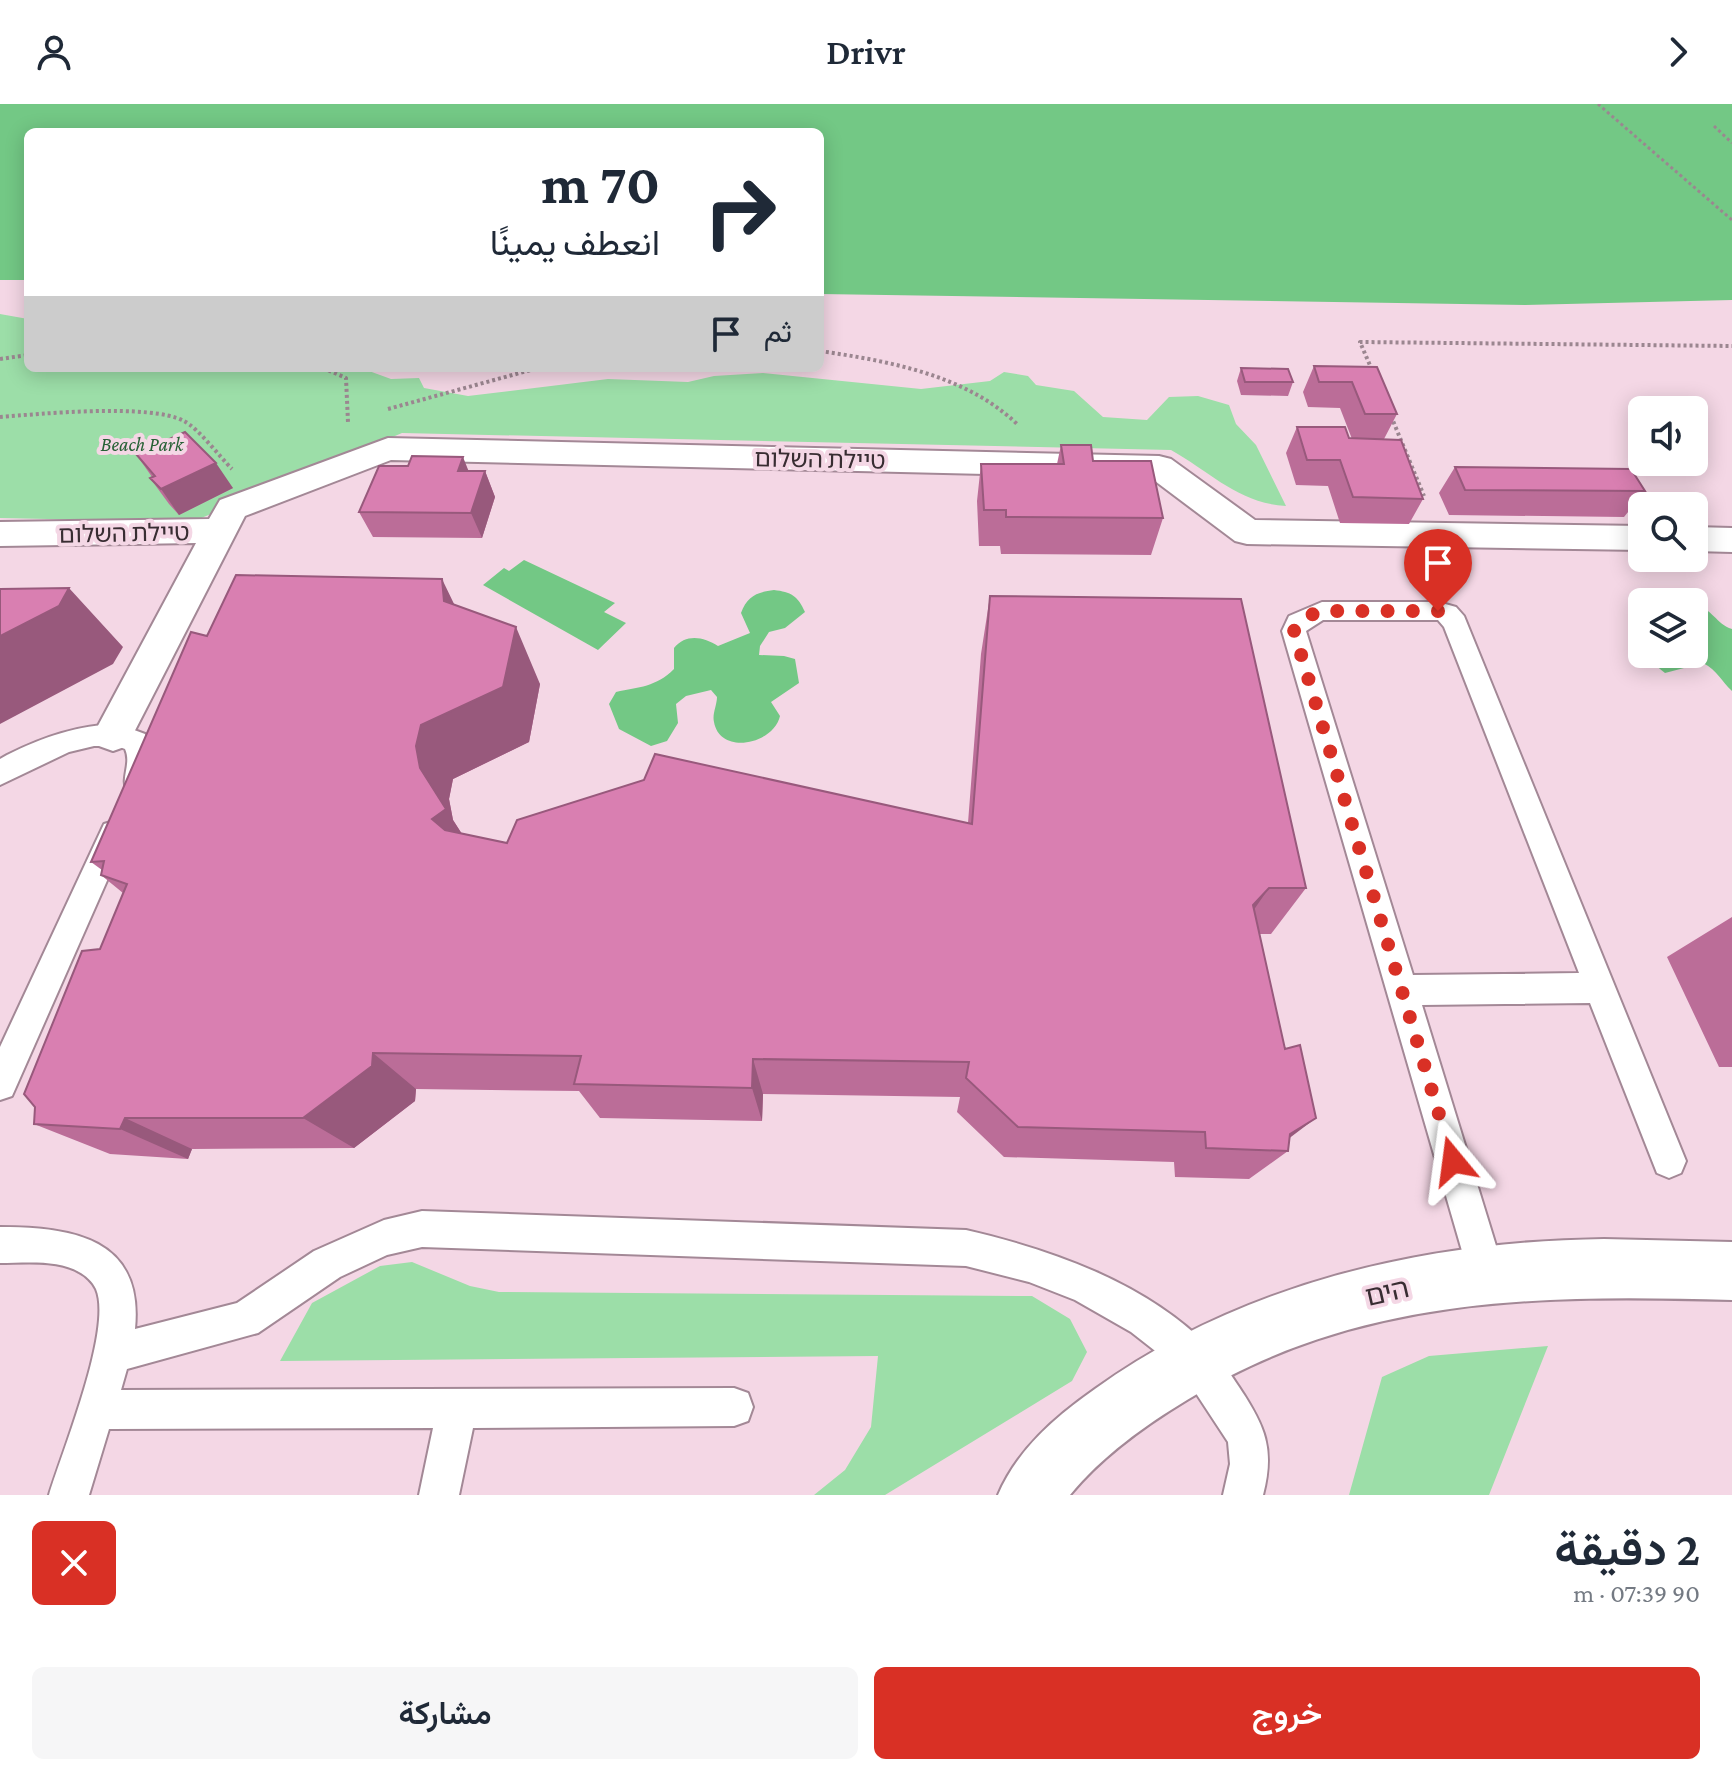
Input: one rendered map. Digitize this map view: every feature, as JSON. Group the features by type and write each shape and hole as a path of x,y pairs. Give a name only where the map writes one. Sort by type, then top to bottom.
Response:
{"street":[{"name":"טיילת השלום","path":"0,534 218,531 232,508 388,449 1159,467 1247,532 1628,538"},
{"path":"113,735 218,531"},
{"path":"1708,539 1732,540"},
{"name":"הים","path":"1030,1495 1042,1478 1107,1416 1197,1360 1258,1331 1340,1303 1422,1284 1487,1275 1584,1268 1732,1271"},
{"name":"הים","path":"1010,1495 1079,1442"}],"lane":[{"path":"1487,1275 1294,631 1308,616 1322,611 1438,611 1447,613 1455,623 1669,1161"},
{"path":"0,774 25,756 48,746 87,737 113,735 131,740 141,749 142,772 0,1084"},
{"path":"1402,990 1600,988"},
{"path":"113,1354 245,1320 307,1276 366,1244 403,1233 440,1228 966,1248 1028,1262 1079,1282 1124,1307 1197,1360 1246,1432 1253,1464 1243,1495"},
{"path":"0,1245 59,1247 77,1251 103,1267 117,1291 119,1325 113,1354 69,1495"},
{"path":"96,1410 734,1407"},
{"path":"439,1495 457,1409"}],"path":[{"path":"1598,104 1732,220"},
{"path":"1714,126 1732,143"},
{"path":"1377,383 1360,342 1732,346"},
{"path":"824,352 942,380 988,398 1009,412 1019,426 1031,464"},
{"path":"0,359 24,356"},
{"path":"332,372 346,378 348,422"},
{"path":"0,417 82,411 158,415 185,421 262,496"},
{"path":"1389,411 1441,535"}],"green space":[{"name":"Beach Park","path":"0,314 24,318 24,372 372,372 391,379 419,378 424,388 468,396 608,379 688,382 714,376 763,373 921,389 990,381 1004,372 1028,376 1036,385 1074,391 1103,417 1147,420 1169,397 1198,396 1229,405 1236,424 1256,445 1286,506 1269,504 1239,493 1171,450 402,433 192,522 0,518"},
{"path":"412,1262 470,1286 499,1292 1032,1296 1070,1319 1087,1352 1072,1381 885,1495 814,1495 845,1470 871,1427 878,1356 280,1361 312,1303 380,1266"},
{"path":"1548,1346 1489,1495 1349,1495 1382,1377 1429,1356"}],"shaded area":[{"path":"0,104 1732,104 1732,300 1525,305 824,294 824,128 24,128 24,280 0,280"},
{"path":"524,560 615,603 604,612 626,623 598,650 483,585 504,568 509,571"},
{"path":"774,590 793,596 805,612 785,628 769,632 760,646 759,655 795,659 799,683 771,702 780,716 768,734 747,742 736,742 718,733 714,722 717,697 711,690 686,696 676,704 678,723 667,741 651,746 619,729 609,704 616,692 647,685 667,675 674,669 674,648 684,640 707,640 718,646 750,633 741,613 743,607 753,596"},
{"path":"1708,611 1732,629 1732,691 1708,666"},
{"path":"1659,668 1684,668 1665,673"}],"building":[{"path":"1314,366 1377,367 1397,414 1365,414 1352,382 1319,382"},
{"path":"1241,368 1288,369 1293,382 1245,382"},
{"path":"1297,427 1345,427 1349,438 1401,440 1423,499 1353,497 1340,460 1307,460"},
{"path":"185,432 216,463 161,489 150,478 155,476 136,454"},
{"path":"1061,445 1091,445 1093,461 1151,461 1163,518 1006,517 1006,510 984,510 981,464 1064,464"},
{"path":"412,456 463,457 458,471 485,471 471,513 359,512 379,466 408,466"},
{"path":"1455,467 1628,469 1628,476 1635,476 1645,491 1465,490"},
{"path":"236,575 442,579 444,601 516,627 503,687 421,725 416,746 420,768 446,809 432,819 445,830 507,843 517,820 644,780 655,754 972,824 990,596 1241,599 1306,888 1269,888 1253,905 1285,1049 1300,1045 1316,1118 1290,1134 1288,1151 1206,1148 1205,1132 1018,1127 966,1078 969,1062 753,1059 752,1088 574,1084 581,1056 373,1053 372,1066 303,1118 125,1118 120,1129 34,1124 35,1107 24,1094 82,951 100,949 127,884 101,875 104,861 91,862 191,632 207,636"},
{"path":"69,588 59,606 0,636 0,589"}],"route":[{"path":"1438,611 1322,611 1298,623 1294,631 1453,1161"}]}
